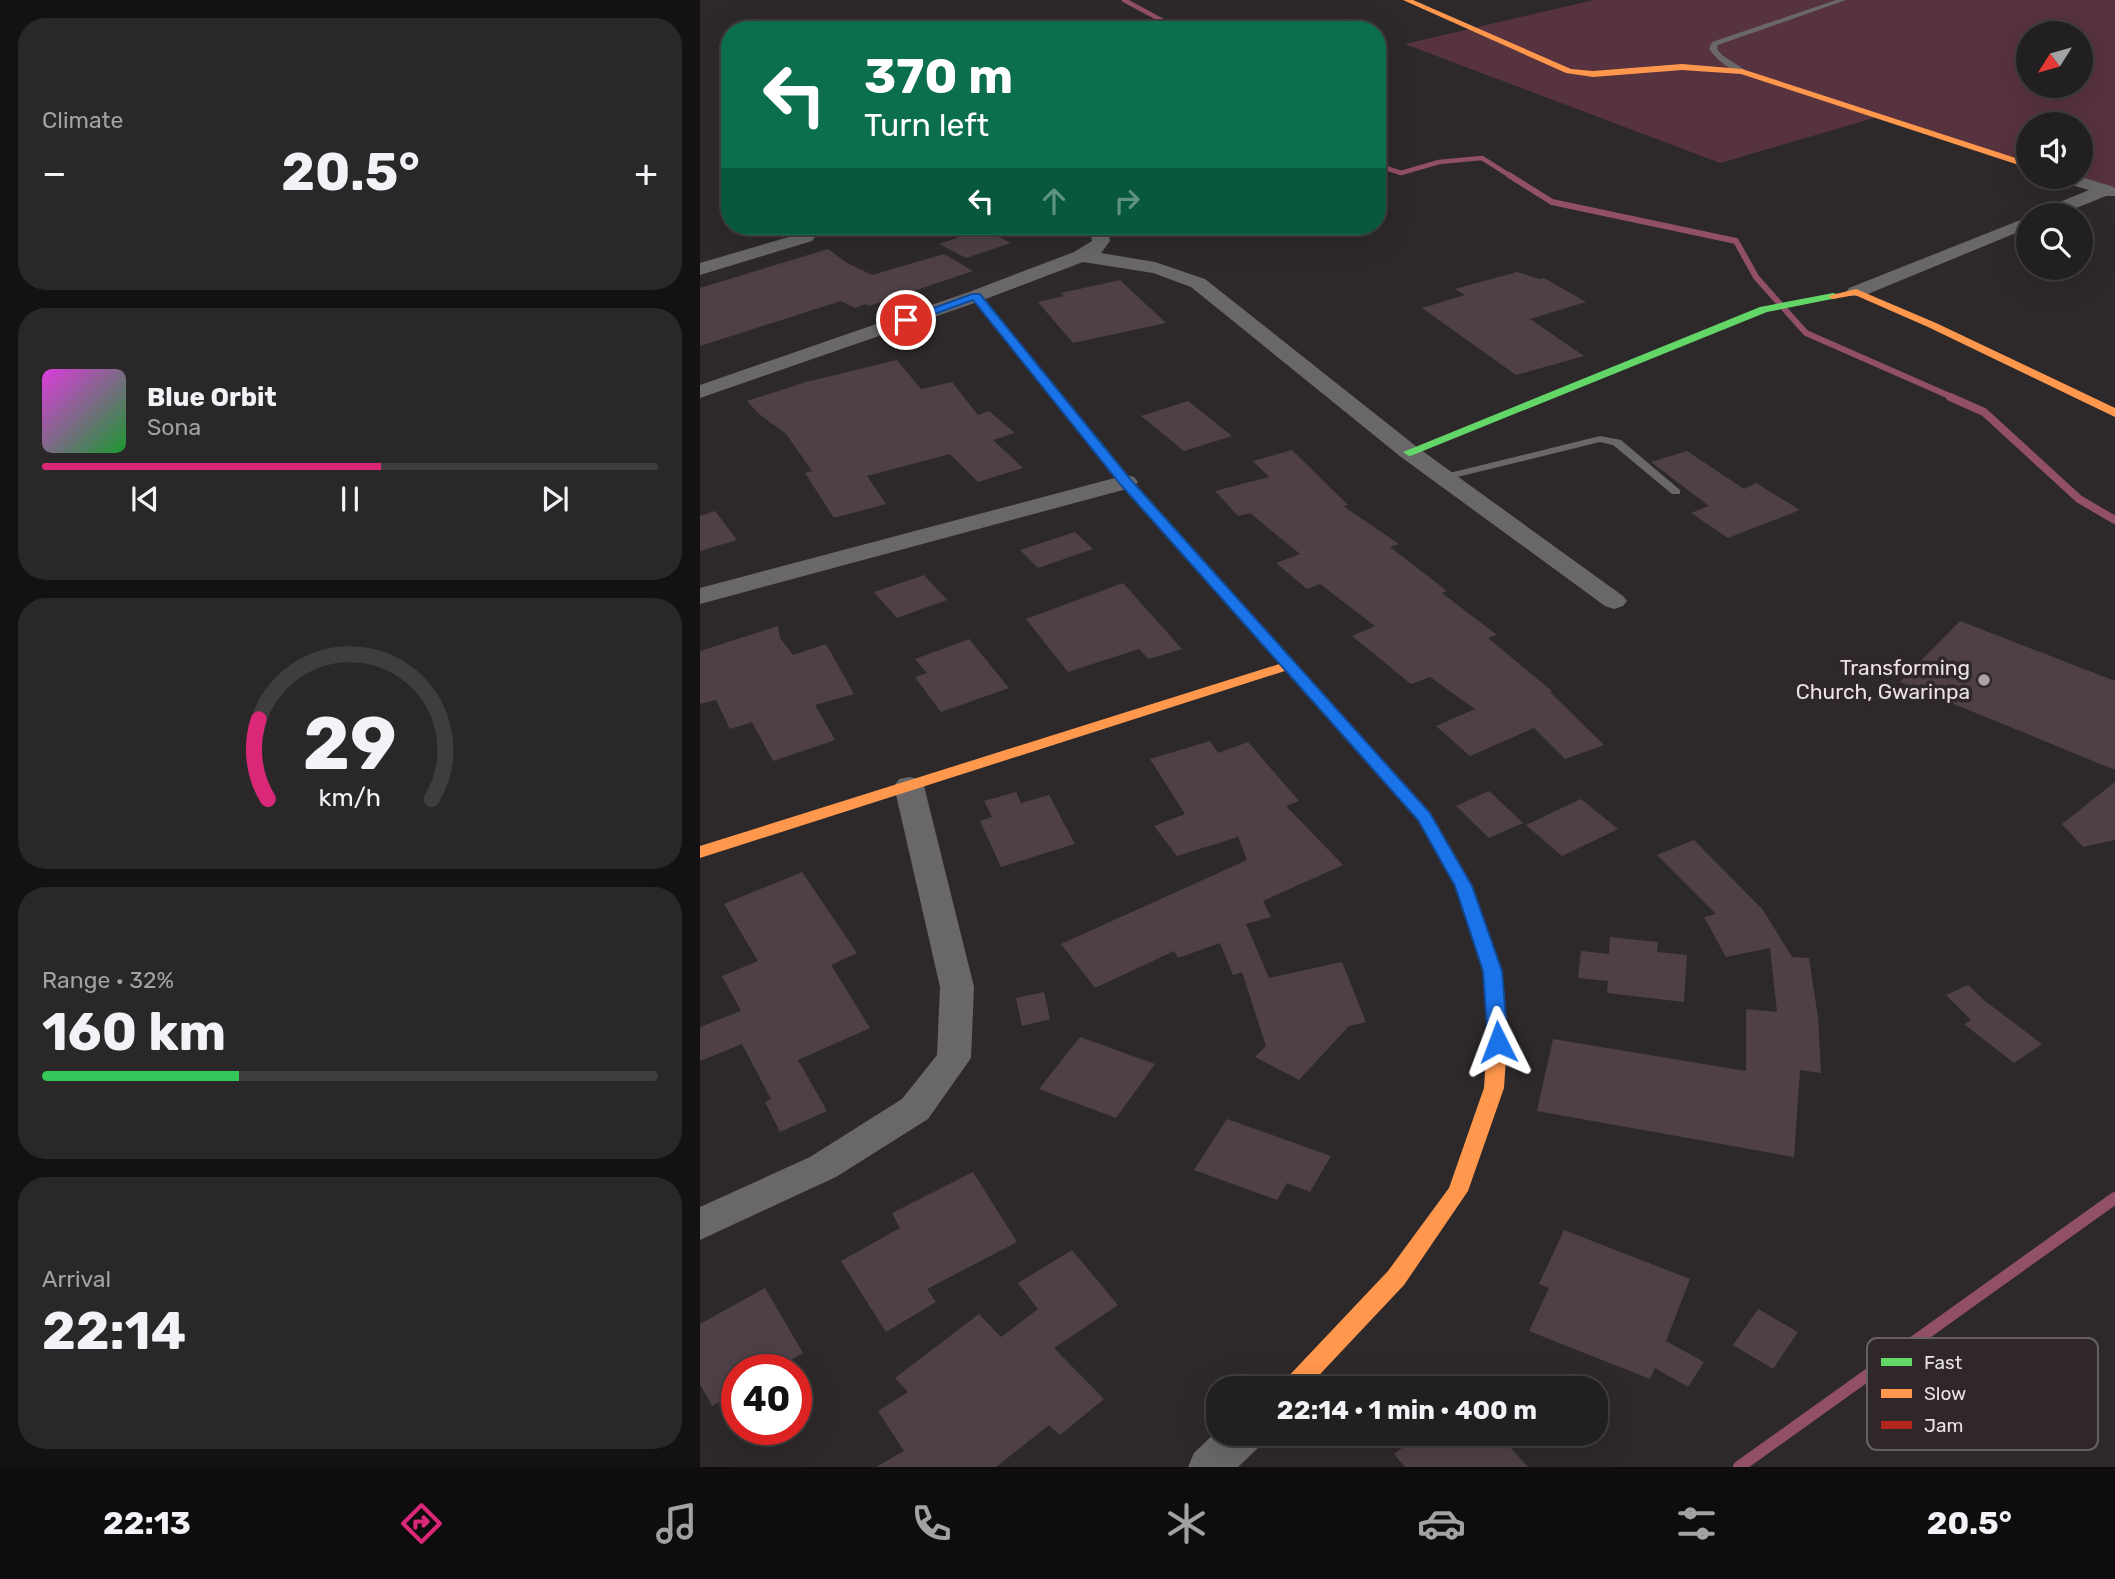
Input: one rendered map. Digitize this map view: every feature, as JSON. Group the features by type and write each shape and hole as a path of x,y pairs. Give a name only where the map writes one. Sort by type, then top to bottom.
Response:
{"street":[{"path":"1407,0 1581,74 1682,67 1742,72 2016,161"},
{"path":"2093,186 2110,192"},
{"path":"2078,203 2110,192"},
{"path":"1409,452 1764,309 1847,294 2016,227"},
{"path":"700,392 976,296 1081,256 1095,248 1101,241 1100,235"},
{"path":"700,269 806,237"},
{"path":"1081,256 1164,270 1198,283 1409,452 1614,601"},
{"path":"1847,294 1932,325 2115,412"},
{"path":"976,296 1126,482 1363,744 1424,817 1464,886 1492,971 1498,1028 1494,1088 1458,1191 1396,1278 1303,1376"},
{"path":"700,596 1126,482"},
{"path":"700,852 1289,664"},
{"path":"700,1224 823,1167 915,1109 954,1058 957,987 909,786"},
{"path":"1209,1467 1231,1446"}],"lane":[{"path":"1742,72 1719,57 1713,49 1715,44 1843,0"},
{"path":"1445,477 1600,439 1617,442 1676,492"}],"shaded area":[{"path":"1594,0 2115,0 2115,194 2093,187 2093,112 2016,112 2016,161 1881,116 1720,163 1405,44"}],"building":[{"path":"965,235 995,235 1011,243 966,258 939,244"},
{"path":"828,249 847,263 872,275 944,254 973,271 869,306 866,304 855,308 841,301 700,346 700,288"},
{"path":"1517,272 1544,278 1586,302 1530,319 1584,356 1516,375 1422,308 1465,295 1455,289"},
{"path":"1120,280 1166,323 1073,343 1038,302 1064,296 1061,293"},
{"path":"897,360 921,389 952,382 978,415 989,411 1015,433 993,440 1023,468 978,482 950,454 867,476 886,504 834,518 805,473 812,471 786,434 759,414 747,401 806,382"},
{"path":"1188,401 1232,436 1184,451 1141,416"},
{"path":"1292,450 1348,505 1343,506 1399,544 1390,547 1447,591 1442,593 1497,635 1488,638 1552,691 1550,692 1604,745 1565,759 1534,728 1470,756 1436,726 1475,709 1430,677 1411,684 1352,636 1375,626 1320,584 1307,589 1276,563 1300,554 1250,513 1238,516 1215,491 1269,477 1253,461"},
{"path":"1687,451 1744,489 1756,483 1800,510 1728,538 1691,513 1709,506 1651,462"},
{"path":"715,511 737,540 700,551 700,516"},
{"path":"1075,532 1093,549 1038,568 1020,550"},
{"path":"924,575 947,600 897,618 874,592"},
{"path":"1123,583 1182,649 1149,659 1139,649 1068,672 1026,619"},
{"path":"1960,621 2115,681 2115,770 1900,682"},
{"path":"778,626 780,638 793,655 826,644 854,694 815,705 835,740 773,761 752,722 730,729 716,700 700,704 700,651"},
{"path":"969,639 1009,688 941,712 915,677 927,673 915,659"},
{"path":"1210,741 1218,753 1248,742 1299,801 1286,806 1343,865 1263,901 1271,917 1246,924 1269,978 1342,962 1366,1022 1349,1026 1299,1080 1255,1057 1266,1046 1242,972 1233,975 1220,943 1178,958 1174,951 1095,988 1061,944 1247,860 1238,837 1177,856 1154,826 1185,814 1150,759"},
{"path":"2115,782 2115,840 2083,847 2062,824"},
{"path":"1489,791 1523,823 1489,838 1456,806"},
{"path":"1016,792 1021,803 1049,795 1075,844 1001,867 980,821 992,817 984,801"},
{"path":"1581,799 1618,829 1562,856 1526,825"},
{"path":"1694,840 1763,910 1792,957 1809,958 1818,1017 1821,1073 1800,1070 1794,1157 1537,1111 1553,1039 1746,1071 1746,1009 1777,1012 1770,948 1726,957 1704,917 1716,914 1657,855"},
{"path":"802,872 857,953 831,965 870,1028 798,1060 827,1111 780,1132 765,1102 771,1099 742,1044 700,1061 700,1027 741,1011 722,976 758,961 724,904"},
{"path":"1610,937 1658,942 1657,952 1687,955 1684,1002 1607,993 1608,981 1578,978 1581,951 1609,954"},
{"path":"1968,985 2042,1044 2014,1063 1964,1024 1971,1020 1946,995"},
{"path":"1044,992 1050,1019 1022,1026 1016,998"},
{"path":"1080,1037 1155,1064 1116,1118 1039,1089"},
{"path":"1227,1119 1331,1156 1310,1192 1287,1183 1277,1200 1194,1170"},
{"path":"973,1172 1017,1242 927,1289 936,1302 886,1332 841,1261 900,1228 892,1213"},
{"path":"1564,1230 1690,1279 1666,1341 1704,1362 1688,1387 1655,1368 1650,1379 1529,1331 1549,1288 1539,1284"},
{"path":"1072,1250 1118,1305 1054,1348 1104,1399 1060,1435 1049,1425 996,1467 876,1467 904,1451 878,1411 908,1392 895,1378 979,1314 1001,1337 1038,1309 1018,1283"},
{"path":"765,1288 803,1353 721,1354 721,1401 712,1406 700,1384 700,1324"},
{"path":"1758,1309 1798,1332 1773,1369 1733,1345"},
{"path":"1405,1446 1509,1446 1528,1467 1405,1467 1394,1454"}],"waterway":[{"path":"1124,0 1163,21"},
{"path":"1386,168 1401,173 1439,162 1482,158 1512,177"},
{"path":"1509,175 1552,202 1736,241 1756,277 1806,333 1954,398"},
{"path":"1950,397 1984,412 2079,499 2115,520"},
{"path":"1919,1338 2115,1198"},
{"path":"1739,1467 1867,1375"}],"traffic: fast":[{"path":"976,296 1126,482 1203,568"},
{"path":"1409,452 1764,309 1833,296"}],"traffic: slow":[{"path":"1407,0 1569,71 1593,74 1682,67 1742,72 2016,161"},
{"path":"1833,296 1856,292 1932,325 2115,413"},
{"path":"700,852 1289,665"},
{"path":"1303,1376 1396,1278 1458,1191 1494,1088 1498,1028 1492,971 1480,934"}],"traffic: jam":[{"path":"1203,568 1425,817 1464,886 1480,934"}],"place":[{"name":"Transforming Church, Gwarinpa","path":"1984,680"}],"route":[{"path":"906,320 976,296 1126,482 1363,744 1424,817 1464,886 1492,971 1498,1042"}]}
